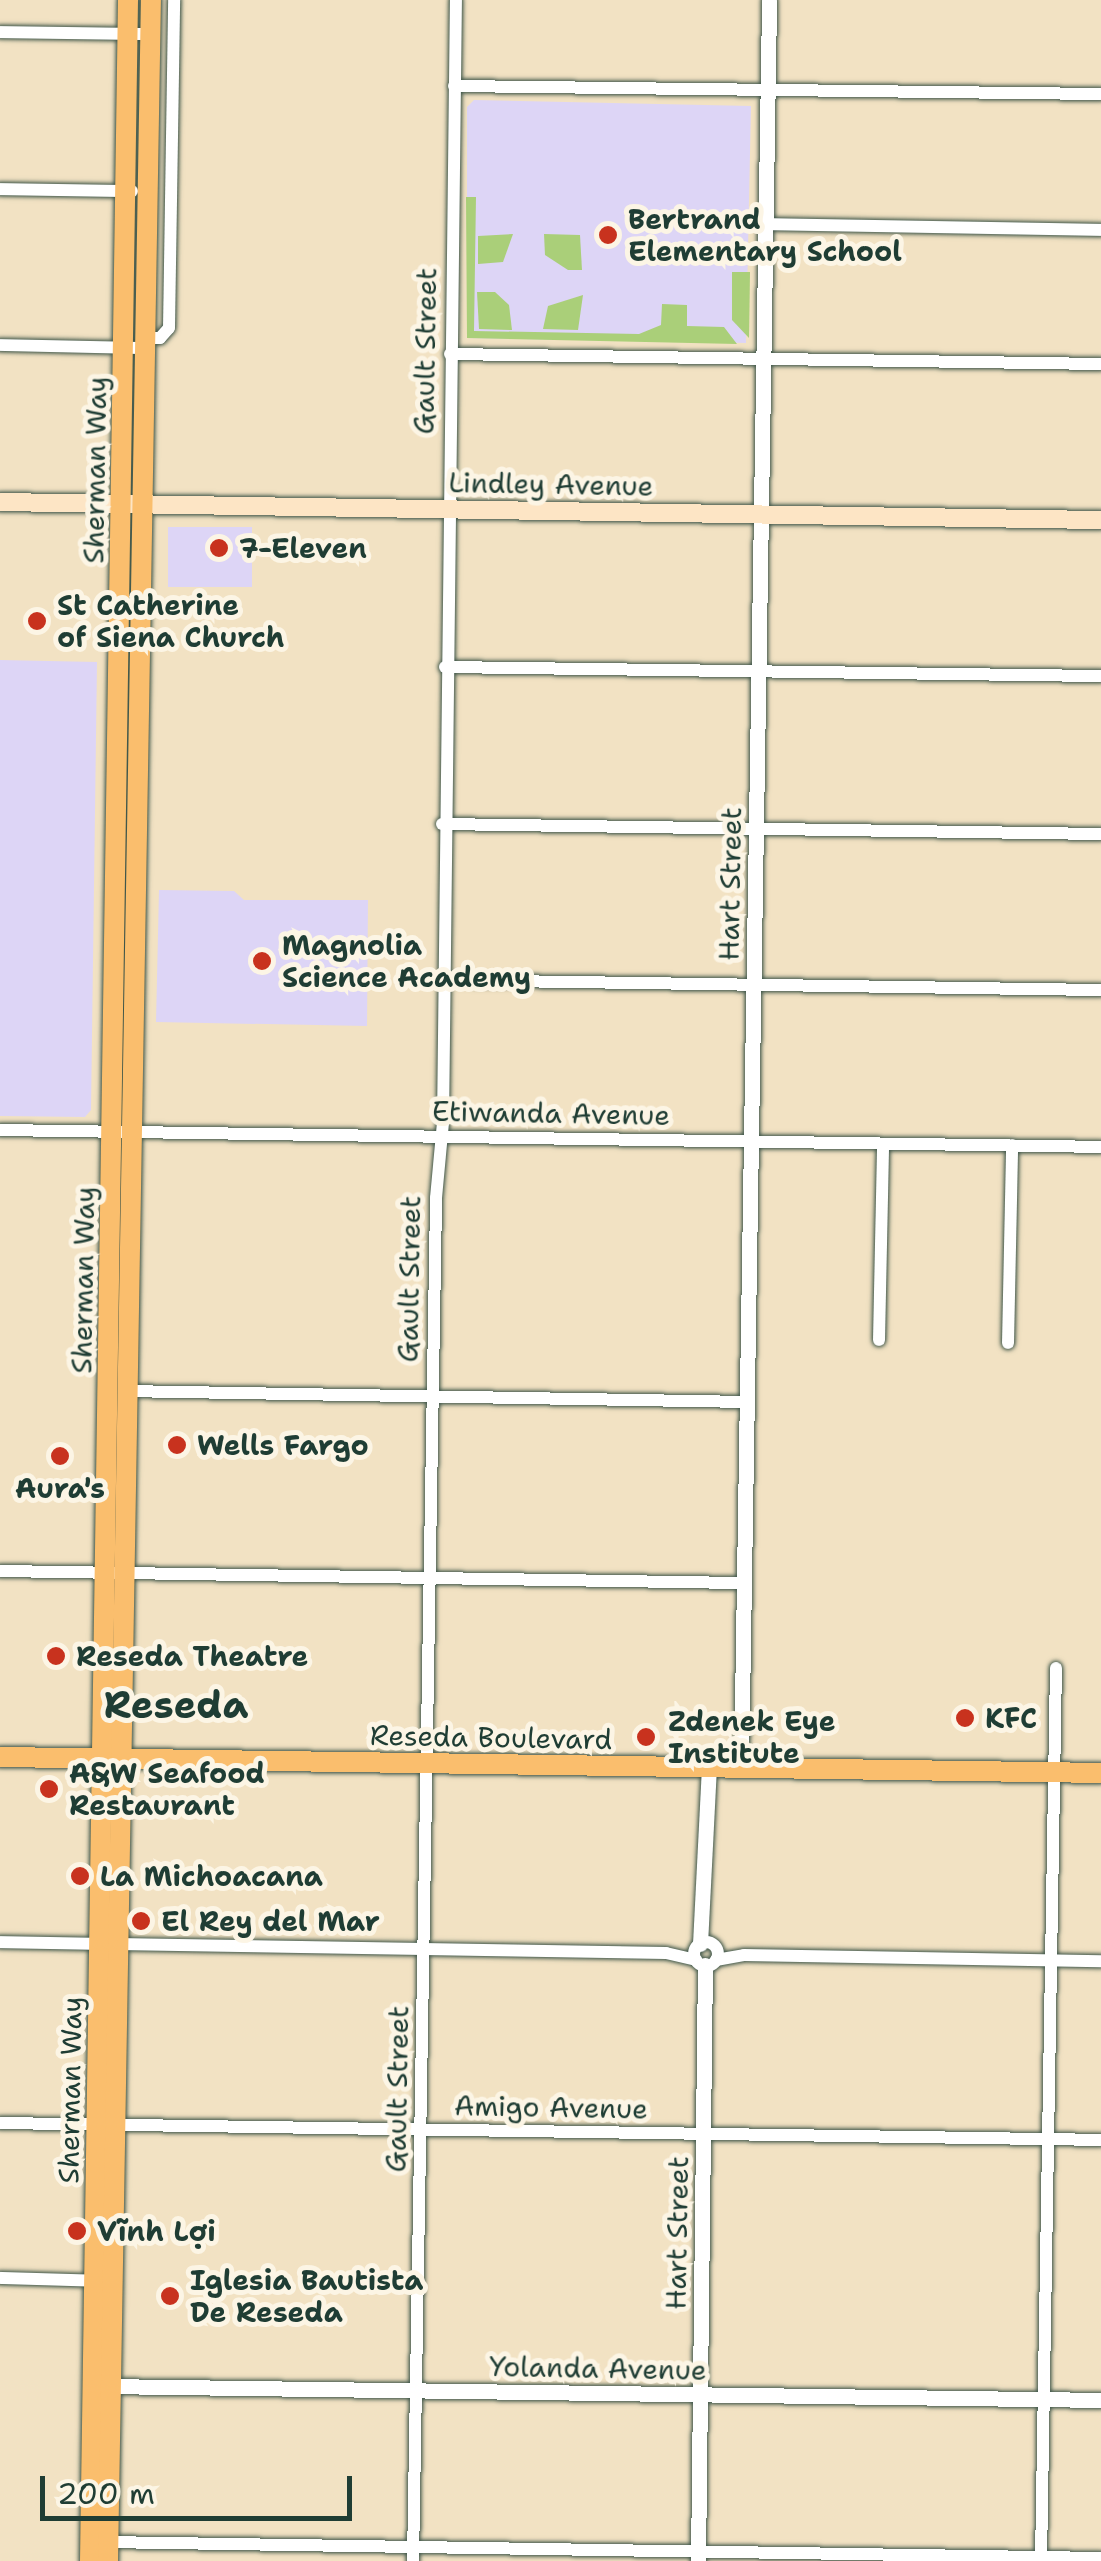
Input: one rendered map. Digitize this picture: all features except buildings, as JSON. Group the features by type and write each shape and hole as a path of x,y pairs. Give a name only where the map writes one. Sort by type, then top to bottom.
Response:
{"main road":[{"name":"Sherman Way","path":"128,0 125,191 138,345"},
{"name":"Sherman Way","path":"99,2552 132,504 148,192 151,0"},
{"name":"Lindley Avenue","path":"0,502 1101,520"},
{"name":"Reseda Boulevard","path":"0,1757 1101,1774"}],"street":[{"path":"0,345 138,345 160,338 170,328 174,0"},
{"name":"Gault Street","path":"413,2554 456,0"},
{"name":"Hart Street","path":"742,1768 769,0"},
{"path":"0,32 150,34"},
{"path":"454,86 1101,94"},
{"path":"0,189 148,192"},
{"path":"766,224 1101,230"},
{"path":"450,354 1101,364"},
{"path":"445,666 1101,676"},
{"path":"442,824 1101,834"},
{"path":"440,980 1101,990"},
{"name":"Etiwanda Avenue","path":"0,1130 1101,1147"},
{"path":"879,1340 883,1144"},
{"path":"1008,1343 1012,1145"},
{"path":"117,1389 746,1402"},
{"path":"0,1571 743,1583"},
{"path":"1041,2559 1056,1668"},
{"name":"Hart Street","path":"698,2556 709,1768"},
{"path":"0,1942 1101,1961"},
{"name":"Amigo Avenue","path":"0,2123 1101,2140"},
{"path":"0,2278 103,2281"},
{"name":"Yolanda Avenue","path":"101,2386 1101,2400"},
{"path":"99,2552 1101,2558"}],"shaded area":[{"name":"Bertrand Elementary School","path":"474,100 751,106 746,343 467,338 467,107"},
{"path":"168,527 252,527 252,587 168,587"},
{"path":"0,660 97,662 91,1110 85,1117 0,1116"},
{"name":"Magnolia Science Academy","path":"159,890 234,891 244,900 368,900 367,1026 156,1022"}],"green space":[{"path":"466,197 476,197 474,331 639,334 661,325 662,304 687,305 687,326 724,327 737,344 467,338"},
{"path":"513,234 503,262 478,264 478,236"},
{"path":"544,234 580,235 582,270 568,270 545,255"},
{"path":"732,272 750,272 749,338 732,320"},
{"path":"477,292 495,292 509,305 512,330 479,329"},
{"path":"583,295 578,330 543,329 548,306"}],"place":[{"name":"Bertrand Elementary School","path":"608,235"},
{"name":"7-Eleven","path":"219,548"},
{"name":"St Catherine of Siena Church","path":"37,621"},
{"name":"Magnolia Science Academy","path":"262,961"},
{"name":"Wells Fargo","path":"177,1445"},
{"name":"Aura's","path":"60,1456"},
{"name":"Reseda Theatre","path":"56,1656"},
{"name":"KFC","path":"965,1718"},
{"name":"Zdenek Eye Institute","path":"646,1737"},
{"name":"A&W Seafood Restaurant","path":"49,1789"},
{"name":"La Michoacana","path":"80,1876"},
{"name":"El Rey del Mar","path":"141,1921"},
{"name":"Vĩnh Lợi","path":"77,2231"},
{"name":"Iglesia Bautista De Reseda","path":"170,2296"}],"district":[{"name":"Reseda","path":"176,1705"}]}
